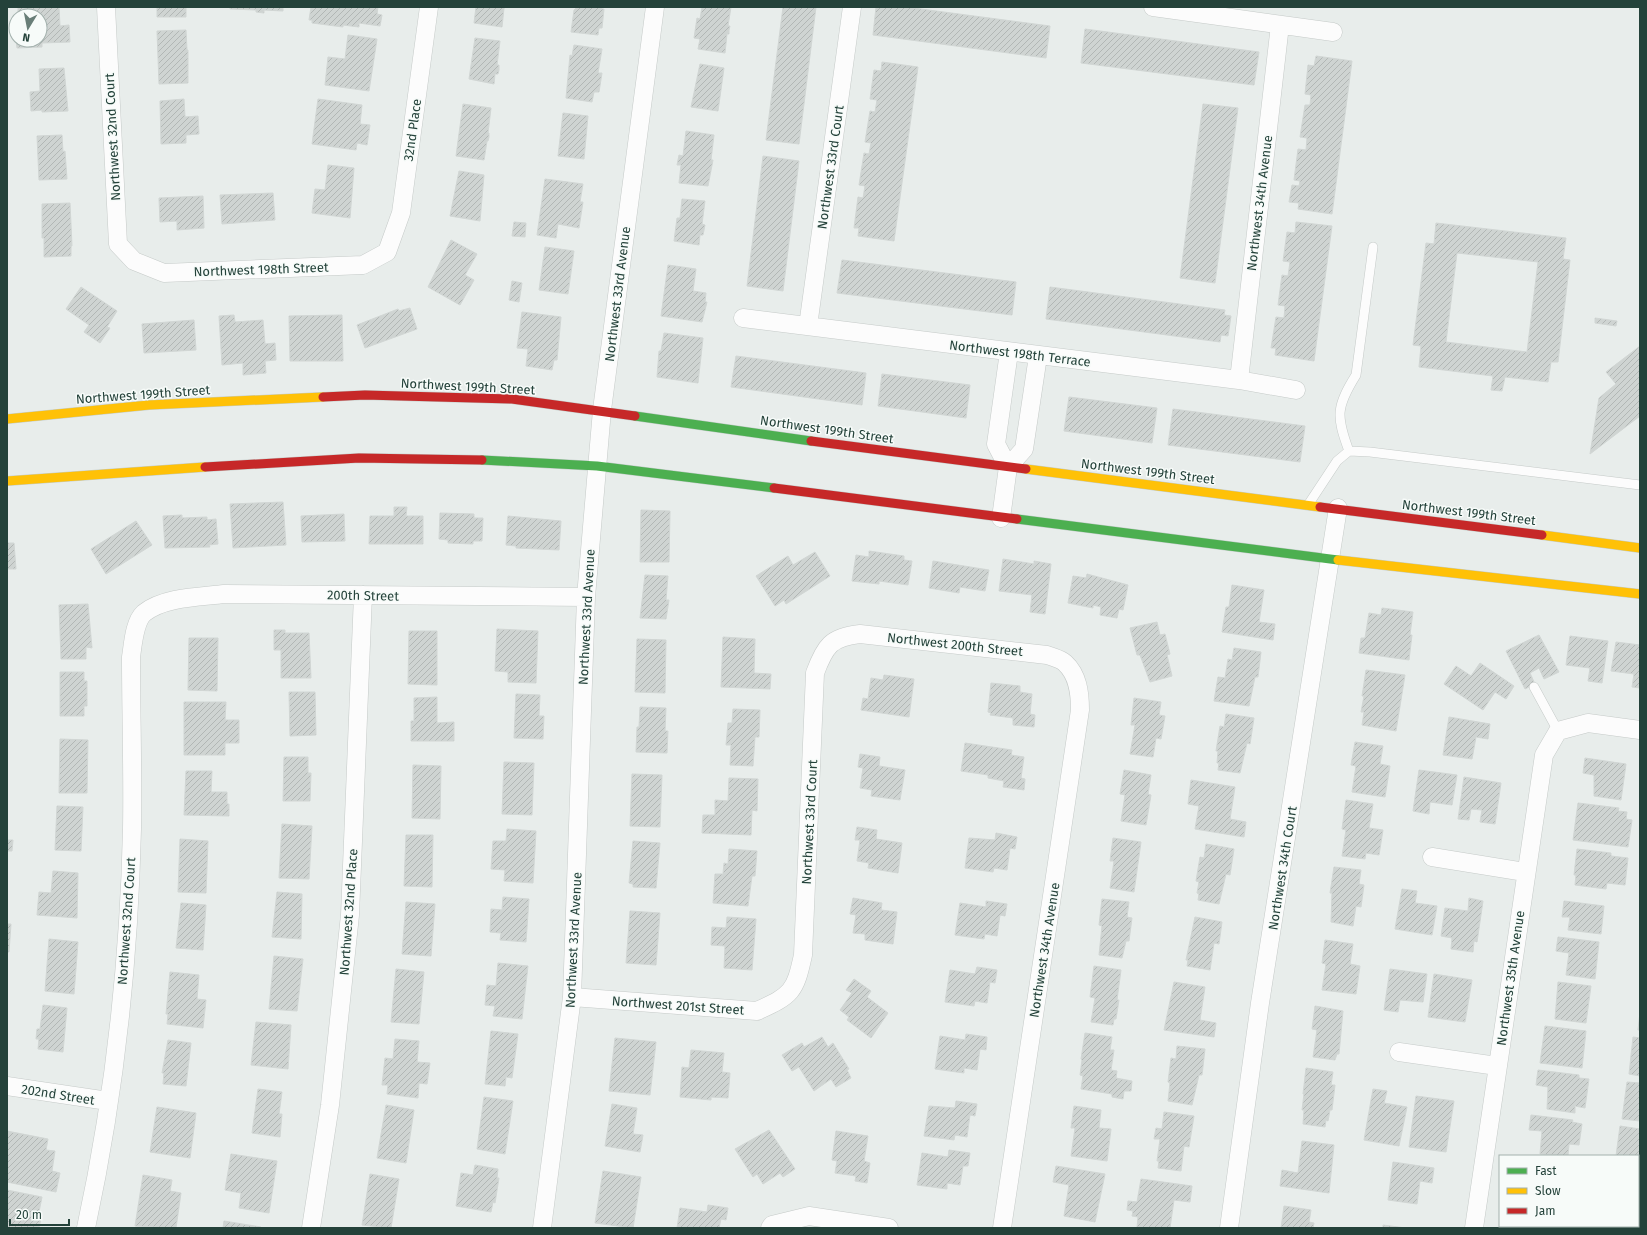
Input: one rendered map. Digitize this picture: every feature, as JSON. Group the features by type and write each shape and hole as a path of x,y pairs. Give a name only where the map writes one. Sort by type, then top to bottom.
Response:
{"main road":[{"name":"Northwest 199th Street","path":"7,419 149,405 365,395 512,399 602,410 797,439 1008,467 1338,508 1640,548"},
{"path":"7,481 145,470 359,458 514,461 597,466 1330,560 1640,594"}],"street":[{"name":"Northwest 32nd Court","path":"106,7 118,244 134,261"},
{"name":"32nd Place","path":"387,252 401,213 429,7"},
{"name":"Northwest 33rd Avenue","path":"542,1228 572,997 586,597 602,410 655,7"},
{"name":"Northwest 33rd Court","path":"808,326 852,7"},
{"path":"1153,7 1333,32"},
{"name":"Northwest 34th Avenue","path":"1239,380 1280,25"},
{"name":"Northwest 198th Street","path":"134,261 164,273 362,265 387,252"},
{"name":"Northwest 198th Terrace","path":"743,318 1239,380 1296,390"},
{"path":"1008,467 996,444 1009,352"},
{"path":"1001,518 1008,467 1024,449 1038,356"},
{"name":"Northwest 34th Court","path":"1229,1228 1260,1004 1338,508"},
{"name":"200th Street","path":"143,614 171,600 224,594 586,597"},
{"name":"Northwest 32nd Place","path":"311,1228 330,1105 350,915 363,595"},
{"name":"Northwest 32nd Court","path":"86,1228 95,1185 108,1101 124,965 131,838 131,657 134,633 143,614"},
{"name":"Northwest 200th Street","path":"832,643 842,636 860,634 1047,655 1064,662 1073,674"},
{"name":"Northwest 33rd Court","path":"783,999 797,981 803,955 816,673 822,655 832,643"},
{"name":"Northwest 34th Avenue","path":"1002,1228 1080,710 1080,690 1073,674"},
{"path":"1558,731 1588,723 1640,730"},
{"name":"Northwest 35th Avenue","path":"1474,1228 1525,872 1544,755 1558,731"},
{"path":"1432,857 1525,872"},
{"name":"Northwest 201st Street","path":"572,997 758,1011 783,999"},
{"path":"1399,1052 1497,1066"},
{"name":"202nd Street","path":"7,1086 108,1101"},
{"path":"771,1226 809,1216 889,1228"}],"lane":[{"path":"1349,451 1340,426 1340,407 1347,389 1356,375 1373,248"},
{"path":"1308,505 1337,461 1349,451 1370,452 1640,485"},
{"path":"1534,687 1558,731"}],"building":[{"path":"59,7 60,26 69,25 70,42 48,43 48,8 18,8"},
{"path":"157,7 186,7 186,17 157,17"},
{"path":"230,7 283,7 283,11 264,10 264,13 256,12 256,10 230,9"},
{"path":"311,7 378,7 377,14 382,15 380,26 359,23 359,27 343,25 343,27 312,23 312,20 309,20"},
{"path":"476,7 506,7 504,8 502,27 474,23"},
{"path":"577,7 602,7 602,9 604,9 602,28 599,28 598,35 571,32 574,10"},
{"path":"702,7 731,7 728,26 730,26 729,34 727,34 725,53 698,49 700,39 694,38 697,18 700,19"},
{"path":"783,7 816,7 799,144 766,140"},
{"path":"876,7 906,7 1050,26 1046,58 873,35"},
{"path":"1085,29 1259,52 1254,85 1081,63"},
{"path":"186,30 188,50 188,83 159,84 157,31"},
{"path":"348,35 377,39 369,91 325,85 328,57 345,59"},
{"path":"475,38 500,41 497,65 499,65 499,70 498,74 495,74 494,84 469,79"},
{"path":"574,45 602,49 598,73 602,73 599,92 594,92 592,102 566,98 570,55 572,56"},
{"path":"1316,56 1352,61 1332,214 1298,209 1299,203 1289,202 1292,185 1299,186 1300,181 1294,180 1298,149 1306,150 1307,138 1300,137 1305,105 1310,105 1311,95 1305,94 1308,65 1314,66"},
{"path":"882,62 918,67 894,241 858,236 859,228 854,228 858,197 863,198 865,186 859,185 864,153 869,154 871,143 865,142 870,111 875,112 877,100 870,99 874,70 881,71"},
{"path":"700,64 724,68 718,111 691,107"},
{"path":"64,68 68,111 31,111 30,92 40,91 39,69"},
{"path":"184,99 185,117 198,116 199,134 186,135 186,143 161,144 160,101"},
{"path":"318,99 362,105 360,124 370,125 367,145 357,143 356,150 312,144"},
{"path":"463,104 491,108 488,133 489,137 484,160 456,156"},
{"path":"1203,104 1238,108 1215,283 1180,278"},
{"path":"563,113 588,116 584,159 558,156"},
{"path":"686,131 714,135 711,160 713,160 708,186 679,183 681,165 677,165 679,155 683,156"},
{"path":"62,135 67,179 39,180 37,136"},
{"path":"763,156 799,161 783,291 747,286"},
{"path":"328,165 354,168 350,218 312,213 315,189 325,190"},
{"path":"459,171 484,175 480,221 450,216"},
{"path":"545,179 583,184 580,202 583,202 579,228 558,224 556,238 537,235"},
{"path":"273,193 275,220 222,224 220,195"},
{"path":"203,196 204,228 177,230 177,221 160,222 159,198"},
{"path":"682,199 705,201 702,224 705,225 703,235 700,235 699,245 674,241 677,218 680,218"},
{"path":"70,203 71,256 44,257 44,238 42,238 42,204"},
{"path":"514,222 526,223 525,237 512,236"},
{"path":"1296,222 1332,226 1314,361 1275,355 1276,348 1271,348 1276,317 1284,318 1285,306 1278,305 1282,275 1288,276 1290,262 1283,261 1287,232 1295,233"},
{"path":"1436,223 1566,238 1563,259 1570,260 1558,362 1551,362 1548,382 1505,377 1502,391 1491,390 1493,376 1419,367 1421,346 1413,345 1426,243 1434,244","holes":["1457,253 1538,262 1527,352 1446,342"]},
{"path":"451,240 477,254 465,275 474,280 460,305 428,287"},
{"path":"545,247 574,251 568,294 539,290"},
{"path":"842,260 1016,282 1012,315 837,293"},
{"path":"668,265 696,269 693,291 706,293 705,302 707,302 702,322 661,316"},
{"path":"512,281 522,283 519,302 509,300"},
{"path":"81,287 117,311 107,327 110,328 100,343 84,332 89,325 66,309"},
{"path":"1050,287 1225,310 1224,315 1231,316 1228,336 1221,335 1220,342 1046,319"},
{"path":"410,308 417,329 365,348 357,325 398,309 399,311"},
{"path":"522,312 561,317 557,360 554,360 552,370 526,366 528,349 517,348"},
{"path":"234,315 235,322 263,320 265,344 275,343 276,360 265,361 266,373 243,375 243,363 222,365 219,316"},
{"path":"342,315 343,361 290,361 289,316"},
{"path":"1595,318 1617,321 1616,326 1595,323"},
{"path":"194,320 196,350 144,353 142,324"},
{"path":"664,333 703,338 698,383 657,377 659,351 661,351"},
{"path":"1640,346 1640,416 1590,454 1599,398 1616,384 1606,372"},
{"path":"736,356 866,373 862,405 731,387"},
{"path":"882,374 970,385 966,418 878,406"},
{"path":"1069,397 1157,408 1152,443 1064,431"},
{"path":"1173,409 1305,426 1300,462 1168,445"},
{"path":"283,502 286,545 233,548 230,504"},
{"path":"394,507 407,507 406,516 423,516 423,544 369,544 370,516 394,516"},
{"path":"641,510 670,511 669,562 640,562"},
{"path":"440,513 474,514 474,518 483,518 482,541 473,541 473,544 448,543 448,540 439,539"},
{"path":"344,514 345,541 302,542 301,516"},
{"path":"182,515 182,518 207,517 207,520 216,519 218,544 209,545 210,547 165,548 163,516"},
{"path":"508,516 561,521 559,550 516,548 516,546 506,545"},
{"path":"136,521 152,545 106,574 91,549"},
{"path":"7,543 14,543 16,569 7,569"},
{"path":"869,551 904,556 904,560 912,561 908,585 879,581 879,584 852,581 856,555 869,557"},
{"path":"815,552 830,576 786,604 784,600 775,606 756,576 788,556 793,565"},
{"path":"1003,559 1034,564 1034,561 1051,564 1045,614 1030,612 1032,595 999,591"},
{"path":"933,561 989,570 985,591 960,587 959,593 929,588"},
{"path":"1087,574 1128,585 1123,610 1119,609 1117,618 1100,615 1101,607 1093,605 1093,608 1068,603 1073,576 1086,578"},
{"path":"645,575 668,576 666,600 669,600 666,619 640,618"},
{"path":"1232,585 1264,590 1259,622 1275,624 1273,640 1222,632 1226,607 1229,607"},
{"path":"88,604 92,648 86,647 86,659 61,659 59,605"},
{"path":"1382,608 1413,612 1409,660 1359,653 1361,638 1365,638 1369,613 1381,615"},
{"path":"1157,622 1160,635 1165,634 1170,654 1167,655 1172,676 1150,682 1140,655 1137,655 1130,628"},
{"path":"497,629 538,631 536,683 508,682 508,672 495,671"},
{"path":"274,630 285,630 285,633 309,633 311,678 281,678 281,650 274,650"},
{"path":"409,631 437,631 437,685 408,684"},
{"path":"1539,635 1559,672 1544,679 1539,668 1530,673 1535,684 1525,689 1506,651"},
{"path":"1570,636 1608,641 1602,683 1588,681 1590,668 1566,665"},
{"path":"723,637 755,639 754,673 771,674 770,689 721,687"},
{"path":"189,638 218,638 217,691 188,690"},
{"path":"637,639 666,640 665,693 635,692"},
{"path":"1616,642 1640,645 1640,688 1632,687 1634,674 1611,671"},
{"path":"1234,648 1261,652 1258,677 1255,677 1249,706 1214,701 1218,677 1225,678 1228,659 1232,660"},
{"path":"1480,663 1514,686 1506,699 1495,692 1483,710 1444,684 1456,666 1471,676"},
{"path":"1366,670 1405,675 1396,731 1362,725 1364,712 1361,712 1364,696 1362,696"},
{"path":"60,672 84,672 84,681 87,681 87,706 84,706 84,716 60,716"},
{"path":"884,675 914,679 909,717 861,710 863,698 868,699 871,678 883,680"},
{"path":"991,683 1020,686 1020,692 1032,694 1030,714 1035,715 1034,727 1013,725 1013,718 990,715 991,713 988,712"},
{"path":"289,692 315,692 316,735 290,736"},
{"path":"516,694 540,695 539,716 544,716 543,739 514,738"},
{"path":"437,697 437,723 454,722 454,741 411,741 411,721 414,721 414,698"},
{"path":"1134,698 1161,702 1159,715 1165,716 1161,739 1156,738 1153,757 1130,754 1135,725 1131,725"},
{"path":"184,702 226,702 225,720 239,720 239,743 225,743 225,755 184,755"},
{"path":"640,707 666,708 665,731 668,731 667,753 636,752 637,727 639,727"},
{"path":"733,709 760,710 759,737 755,737 753,766 730,765 731,745 726,745 728,723 732,723"},
{"path":"1226,714 1254,718 1250,744 1247,743 1240,773 1218,770 1218,751 1216,751 1220,726 1224,727"},
{"path":"1449,717 1490,724 1488,739 1476,737 1472,759 1443,755"},
{"path":"60,739 88,740 87,793 59,793"},
{"path":"1355,742 1383,746 1380,764 1390,766 1385,797 1352,792 1356,766 1351,765"},
{"path":"965,743 1012,750 1011,755 1024,757 1021,778 1025,779 1024,790 1003,787 1004,781 988,778 988,775 961,771"},
{"path":"860,754 880,757 879,766 905,770 900,800 871,796 872,790 860,788 863,768 858,767"},
{"path":"284,757 308,757 308,773 311,773 310,801 283,801"},
{"path":"1585,758 1626,764 1621,800 1594,796 1594,775 1583,773"},
{"path":"504,762 534,763 532,815 502,814"},
{"path":"413,765 441,766 440,819 412,818"},
{"path":"1124,770 1151,775 1148,794 1151,795 1146,825 1121,821 1125,795 1120,794"},
{"path":"1419,770 1457,775 1452,805 1430,802 1429,814 1413,811"},
{"path":"186,771 212,771 211,792 227,792 229,816 184,815"},
{"path":"632,774 662,775 660,827 630,826"},
{"path":"1464,777 1501,783 1495,824 1480,822 1482,810 1471,809 1469,820 1458,819"},
{"path":"729,778 758,779 757,811 752,810 751,835 702,833 703,815 715,815 715,800 728,801"},
{"path":"1191,780 1235,787 1230,819 1246,822 1244,837 1195,829 1199,806 1188,804"},
{"path":"1346,800 1373,804 1369,828 1383,830 1379,855 1366,853 1365,859 1342,856 1346,830 1342,829"},
{"path":"1578,803 1619,808 1618,811 1627,812 1626,819 1632,820 1628,847 1573,840"},
{"path":"57,806 83,807 81,851 55,850"},
{"path":"282,824 312,826 309,879 279,878"},
{"path":"857,827 877,830 876,839 902,843 898,873 868,868 869,863 857,861 860,840 855,840"},
{"path":"507,829 536,831 533,883 504,881 505,870 491,869 493,841 506,841"},
{"path":"996,833 1017,837 1015,849 1010,848 1007,870 994,868 993,872 965,868 969,838 995,840"},
{"path":"406,835 433,835 432,887 404,886"},
{"path":"1113,838 1141,842 1134,892 1110,888 1114,861 1110,861"},
{"path":"180,839 208,841 206,893 178,892"},
{"path":"7,840 13,840 12,851 7,851"},
{"path":"633,841 660,843 656,888 633,887 633,884 629,883"},
{"path":"1206,844 1234,849 1230,875 1226,874 1219,904 1198,900 1199,894 1197,893 1199,882 1196,881 1200,857 1204,858"},
{"path":"729,849 757,851 755,876 752,876 748,906 713,903 715,874 723,874 724,863 728,864"},
{"path":"1577,849 1611,853 1611,856 1628,858 1625,885 1607,883 1606,889 1575,885 1576,875 1574,875"},
{"path":"1334,867 1361,870 1359,884 1364,885 1361,907 1356,906 1353,926 1331,922 1332,893 1330,893"},
{"path":"53,871 78,873 77,918 37,915 39,892 51,893"},
{"path":"1402,889 1417,891 1415,903 1437,906 1432,935 1395,929"},
{"path":"277,892 302,894 301,939 272,937"},
{"path":"503,897 529,899 526,942 500,940 501,933 490,932 491,909 502,910"},
{"path":"853,898 882,903 881,910 897,912 893,944 865,940 865,934 853,933 856,915 850,914"},
{"path":"1469,898 1483,901 1477,942 1474,941 1473,952 1451,949 1452,938 1441,936 1445,908 1468,911"},
{"path":"1102,899 1129,902 1127,917 1132,918 1129,941 1126,941 1122,958 1099,955 1102,926 1099,925"},
{"path":"986,901 1007,904 1005,916 1000,915 997,936 985,934 984,939 955,935 960,903 986,907"},
{"path":"1564,901 1604,906 1601,934 1568,930 1570,917 1562,917"},
{"path":"406,902 435,904 431,956 402,954"},
{"path":"181,903 206,905 203,950 176,948"},
{"path":"630,911 660,913 656,965 626,963"},
{"path":"727,917 756,919 752,970 724,968 725,946 711,945 712,927 726,928"},
{"path":"1195,917 1222,922 1219,944 1214,943 1210,970 1187,966 1188,960 1186,960"},
{"path":"7,924 11,924 9,952 7,952"},
{"path":"1558,937 1599,942 1595,979 1566,975 1569,953 1556,951"},
{"path":"49,939 78,942 74,994 45,991"},
{"path":"1325,940 1353,944 1350,964 1360,966 1356,994 1322,990 1326,964 1322,963"},
{"path":"274,956 303,959 297,1011 269,1009"},
{"path":"498,963 528,966 522,1019 493,1016 495,1006 485,1005 487,985 496,986"},
{"path":"1094,966 1121,970 1117,1000 1119,1000 1116,1019 1114,1019 1113,1025 1091,1022 1095,998 1090,997"},
{"path":"977,967 997,970 995,983 990,982 987,1003 975,1001 974,1006 945,1002 950,970 975,974"},
{"path":"396,969 424,972 419,1024 391,1022"},
{"path":"1390,969 1427,974 1423,1002 1400,1000 1398,1012 1384,1010"},
{"path":"170,972 199,975 197,999 206,1000 203,1028 167,1024 168,1014 166,1014"},
{"path":"1434,974 1472,980 1465,1022 1428,1017"},
{"path":"854,979 871,991 867,997 888,1013 871,1038 847,1020 849,1017 840,1010 852,993 846,990"},
{"path":"1174,982 1205,987 1200,1020 1216,1023 1214,1037 1164,1030"},
{"path":"1558,982 1591,986 1586,1023 1555,1019"},
{"path":"43,1005 67,1008 63,1052 38,1049 39,1039 36,1039 37,1029 40,1029"},
{"path":"1315,1006 1343,1011 1339,1054 1337,1054 1335,1060 1313,1057 1317,1030 1312,1029"},
{"path":"1640,1012 1640,1030 1638,1030"},
{"path":"256,1022 291,1025 288,1069 251,1065"},
{"path":"1545,1026 1586,1031 1582,1068 1540,1063"},
{"path":"491,1031 518,1034 512,1078 506,1077 505,1086 485,1084"},
{"path":"1085,1033 1112,1037 1110,1050 1114,1050 1111,1070 1117,1071 1116,1078 1132,1081 1131,1091 1124,1091 1123,1099 1112,1097 1112,1094 1081,1089 1083,1076 1080,1075 1081,1059"},
{"path":"966,1034 987,1037 986,1050 980,1049 977,1070 964,1068 964,1073 935,1069 940,1036 965,1040"},
{"path":"822,1037 828,1047 833,1043 849,1069 847,1070 851,1078 836,1087 831,1079 814,1091 799,1067 792,1071 782,1055 802,1043 804,1047"},
{"path":"1633,1037 1640,1038 1640,1076 1629,1074"},
{"path":"615,1038 656,1042 650,1095 609,1091"},
{"path":"395,1039 419,1041 417,1062 430,1063 427,1084 419,1083 418,1098 387,1094 388,1085 382,1085 385,1058 393,1059"},
{"path":"168,1040 191,1043 186,1086 163,1084 164,1073 162,1073"},
{"path":"1177,1046 1205,1049 1202,1075 1199,1075 1192,1105 1168,1101 1170,1083 1168,1082 1171,1058 1176,1059"},
{"path":"691,1050 724,1053 722,1072 730,1073 728,1098 711,1097 711,1100 680,1097 682,1067 689,1068"},
{"path":"1306,1068 1333,1072 1331,1085 1335,1085 1332,1110 1330,1110 1325,1127 1303,1124 1304,1110 1302,1110"},
{"path":"1538,1070 1579,1075 1579,1078 1589,1079 1585,1108 1575,1106 1575,1113 1547,1109 1548,1087 1536,1085"},
{"path":"1627,1082 1640,1083 1640,1121 1622,1119"},
{"path":"258,1089 282,1092 279,1114 282,1114 280,1137 252,1133"},
{"path":"1373,1089 1387,1091 1384,1103 1407,1107 1399,1146 1364,1140"},
{"path":"1416,1096 1454,1101 1446,1152 1409,1147"},
{"path":"484,1097 513,1101 505,1154 477,1149"},
{"path":"956,1101 977,1104 975,1116 970,1115 967,1137 955,1135 954,1140 924,1136 929,1106 955,1108"},
{"path":"612,1104 637,1108 633,1134 643,1135 640,1152 605,1146"},
{"path":"386,1105 414,1110 406,1163 377,1158"},
{"path":"1074,1106 1101,1110 1099,1128 1111,1129 1107,1161 1071,1156 1075,1128 1071,1128"},
{"path":"157,1107 196,1113 190,1158 150,1152"},
{"path":"1164,1112 1194,1116 1189,1147 1184,1146 1181,1171 1158,1168 1159,1161 1157,1161 1160,1139 1154,1139 1156,1128 1162,1129"},
{"path":"1531,1115 1573,1120 1572,1122 1582,1124 1579,1145 1569,1144 1568,1155 1540,1154 1542,1131 1529,1130"},
{"path":"1620,1126 1640,1129 1640,1166 1639,1155 1616,1155"},
{"path":"769,1130 795,1169 783,1177 780,1173 763,1184 757,1174 753,1177 735,1149"},
{"path":"7,1131 48,1139 46,1150 55,1151 52,1171 60,1173 56,1192 7,1182"},
{"path":"836,1131 868,1136 864,1161 870,1163 867,1183 855,1181 856,1176 835,1173 837,1161 832,1160"},
{"path":"1302,1141 1334,1145 1329,1193 1280,1186 1282,1170 1298,1173"},
{"path":"949,1150 970,1153 968,1166 963,1166 960,1185 947,1183 947,1189 917,1185 922,1153 948,1157"},
{"path":"231,1154 277,1161 269,1213 239,1208 241,1193 225,1190"},
{"path":"1393,1162 1434,1168 1432,1183 1420,1181 1417,1204 1388,1200"},
{"path":"475,1165 498,1169 497,1178 499,1178 495,1203 493,1202 491,1212 456,1206 461,1173 473,1175"},
{"path":"1056,1166 1105,1174 1095,1222 1064,1216 1069,1185 1053,1182"},
{"path":"603,1171 641,1177 633,1228 595,1223"},
{"path":"370,1174 399,1179 391,1228 362,1225"},
{"path":"1639,1174 1640,1174 1639,1211"},
{"path":"143,1175 172,1180 170,1191 181,1193 176,1228 135,1226"},
{"path":"1141,1179 1192,1186 1190,1202 1174,1200 1170,1228 1137,1228 1138,1217 1132,1216 1133,1211 1127,1210 1128,1201 1137,1202"},
{"path":"7,1190 42,1197 38,1217 41,1218 39,1228 7,1228"},
{"path":"708,1205 728,1208 726,1220 721,1219 719,1228 677,1228 680,1208 707,1212"},
{"path":"1284,1206 1311,1210 1309,1222 1314,1223 1313,1228 1281,1228"},
{"path":"1640,1220 1640,1228 1605,1228 1639,1227"},
{"path":"224,1221 261,1227 261,1228 223,1228"},
{"path":"1383,1225 1406,1228 1383,1228"},
{"path":"1526,1227 1556,1227 1556,1228"}],"traffic: fast":[{"path":"635,416 811,441"},
{"path":"482,460 597,466 774,488"},
{"path":"1017,519 1338,560"}],"traffic: slow":[{"path":"7,419 149,405 323,397"},
{"path":"7,481 205,467"},
{"path":"1026,469 1320,507"},
{"path":"1542,535 1640,548"},
{"path":"1338,560 1640,594"}],"traffic: jam":[{"path":"323,397 365,395 512,399 635,416"},
{"path":"811,441 1026,469"},
{"path":"205,467 359,458 482,460"},
{"path":"774,488 1017,519"},
{"path":"1320,507 1542,535"}]}
